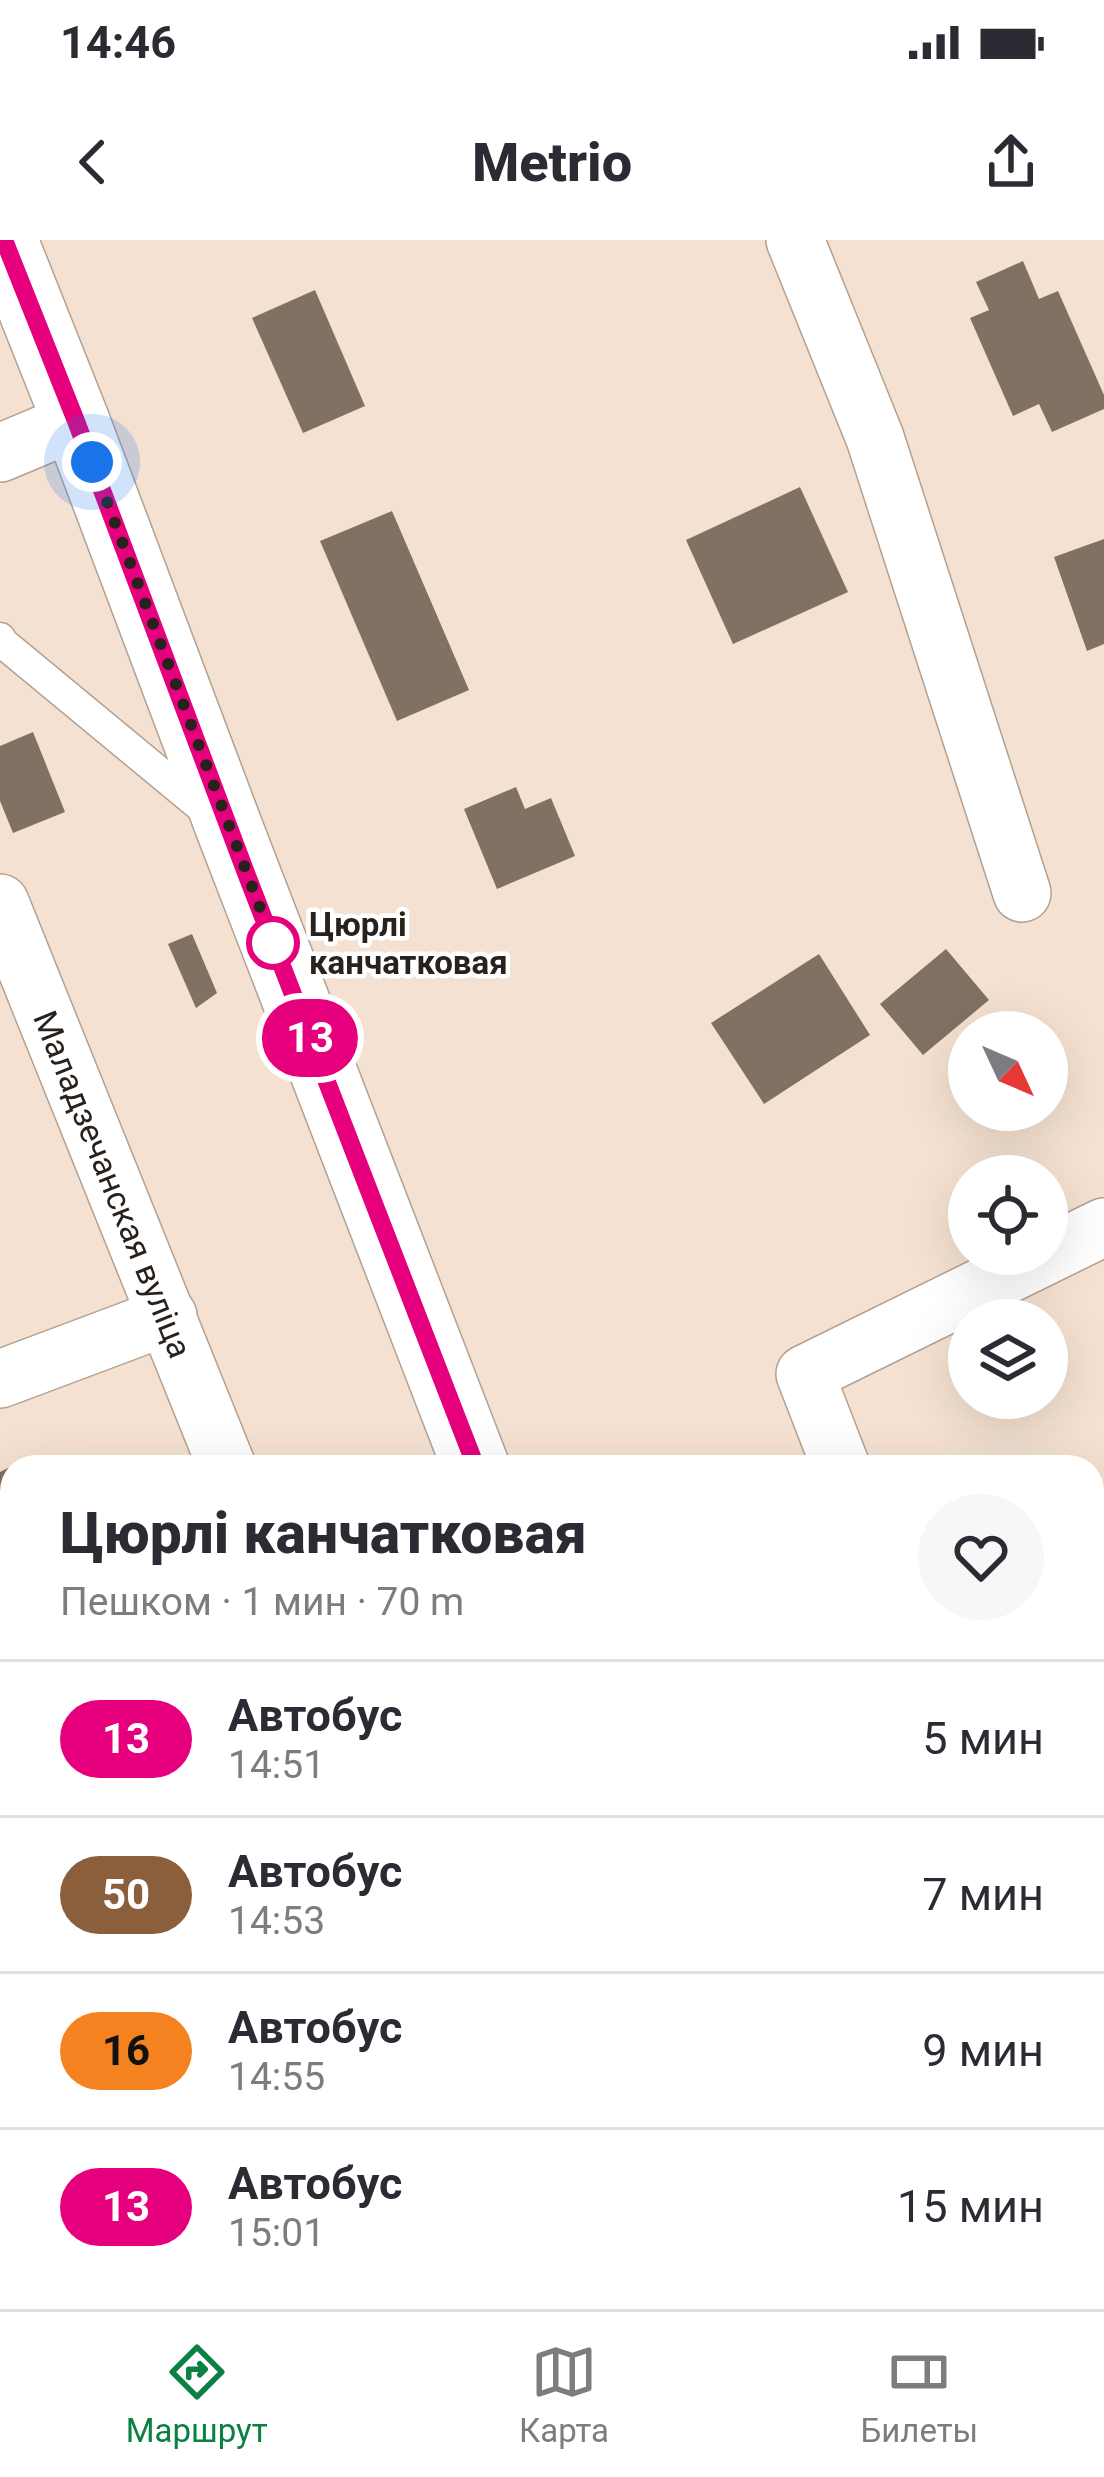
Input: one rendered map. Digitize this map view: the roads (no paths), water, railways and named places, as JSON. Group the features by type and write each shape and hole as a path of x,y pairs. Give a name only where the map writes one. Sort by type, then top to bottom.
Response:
{"main road":[{"path":"4,240 471,1455"}],"street":[{"path":"795,240 875,438 1022,893"},
{"path":"0,453 76,421"},
{"name":"Маладзечанская вуліца","path":"0,903 222,1455"},
{"path":"836,1455 806,1374 1104,1227"},
{"path":"0,1379 168,1316"}],"lane":[{"path":"0,638 230,830"}],"place":[{"name":"Цюрлі канчатковая","path":"273,943"}]}
